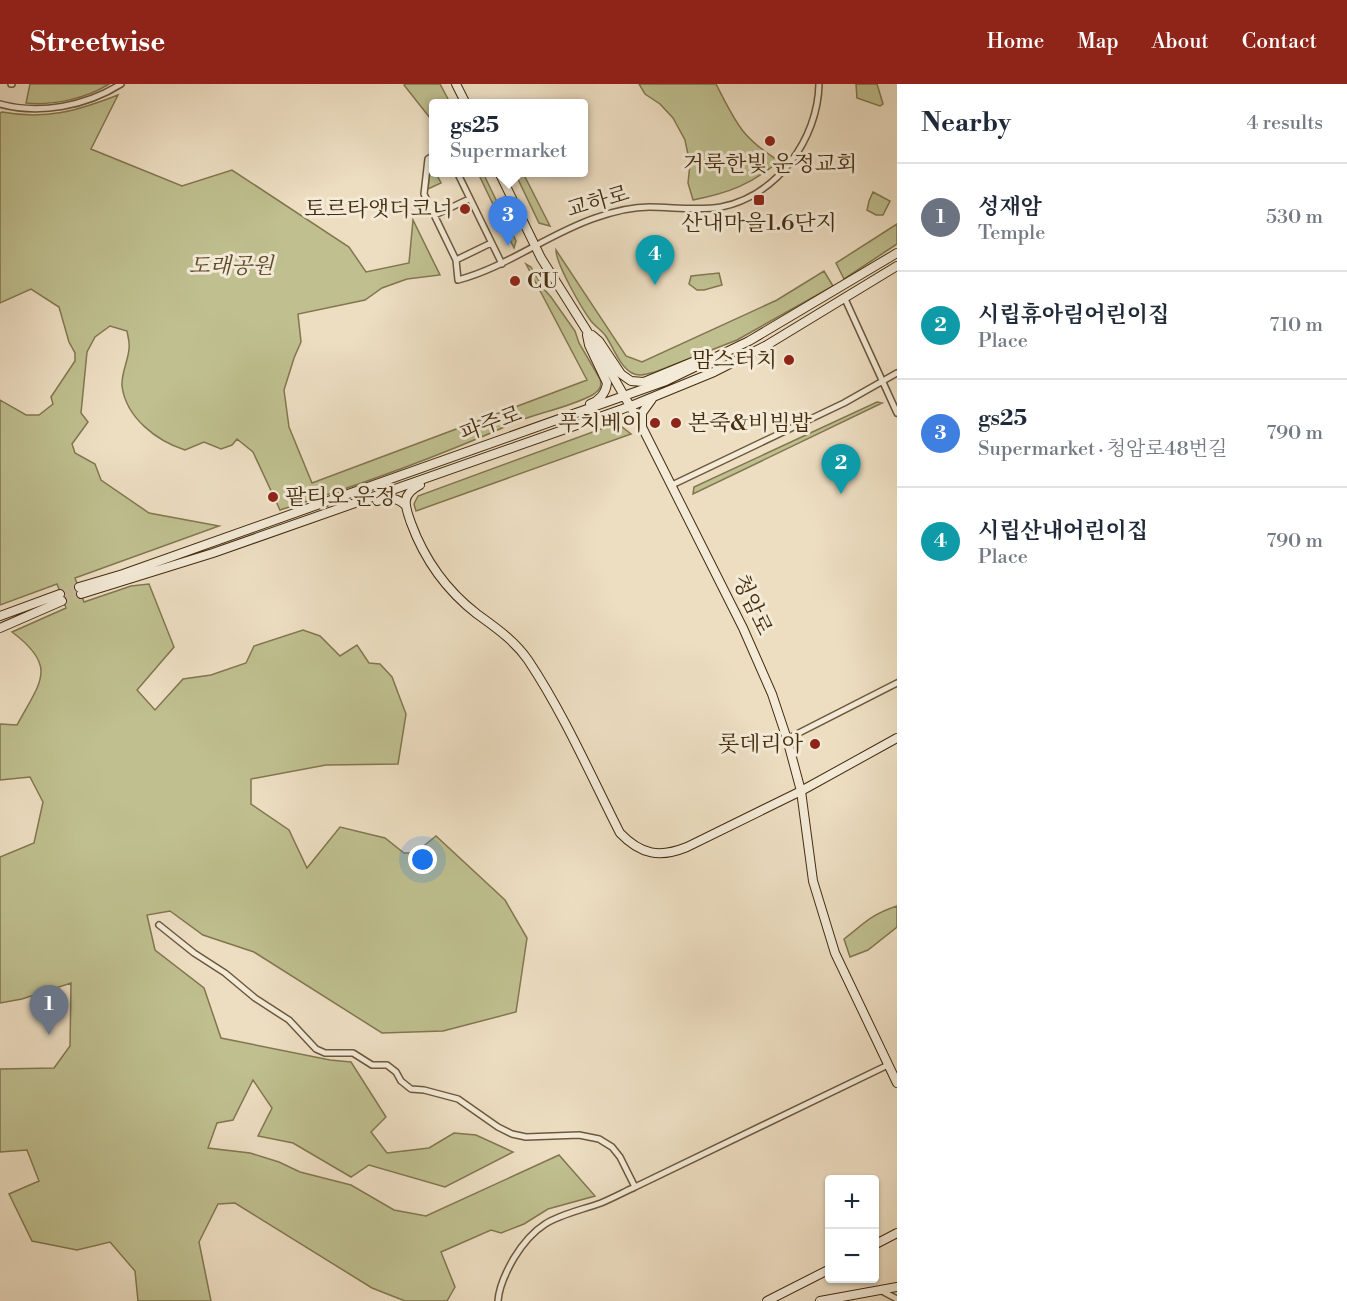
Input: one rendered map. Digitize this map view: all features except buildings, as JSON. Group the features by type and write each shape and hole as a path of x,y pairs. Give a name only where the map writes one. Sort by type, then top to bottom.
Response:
{"main road":[{"path":"456,84 464,99"},
{"name":"청암로","path":"501,177 535,246 642,427 743,628 772,694 801,791 813,881 835,953 897,1083"},
{"name":"파주로","path":"897,253 749,341 666,381 80,590 213,554 630,406 714,372 767,345 897,266"},
{"path":"587,331 599,341 621,374 628,381 638,383 708,356 727,352"},
{"path":"521,433 595,402 603,394 607,383 589,345 587,331"},
{"path":"642,427 642,413 646,406 660,394"},
{"path":"604,415 627,415 642,427"},
{"path":"405,506 405,500 412,490 436,475"},
{"path":"345,508 357,508 386,498 401,501 419,544 442,581 476,614 513,641 527,659 561,718 620,833 630,844 642,850 657,854 672,853 801,791 897,738"},
{"path":"0,616 61,597 0,628"},
{"path":"879,1242 897,1233"},
{"path":"767,1301 825,1272"},
{"path":"820,1301 897,1287"}],"street":[{"path":"0,104 25,108 63,107 97,97 121,84"},
{"name":"교하로","path":"456,260 458,280 501,264 569,228 606,214 646,207 698,209 724,206 745,199 762,189 786,168 805,141 818,103 819,84"},
{"path":"429,158 424,194 456,260 491,243"},
{"path":"459,177 501,264"},
{"path":"435,214 469,199"},
{"path":"845,299 897,413"},
{"path":"672,485 844,403 897,373"},
{"path":"787,739 897,683"},
{"path":"159,925 194,954 225,973 255,998 290,1020 316,1049 325,1053 353,1053 372,1065 387,1065 411,1089 458,1099 512,1134 526,1137 579,1136 599,1139 612,1147 620,1157 635,1187"},
{"path":"498,1301 507,1269 520,1248 534,1231 553,1218 601,1203 888,1065"},
{"path":"878,1290 897,1299"}],"green space":[{"path":"30,84 109,84 80,97 36,104 26,103"},
{"path":"440,84 448,99 429,99 429,117 404,85"},
{"path":"639,84 716,84 741,128 756,144 779,161 739,187 693,200 688,183 690,164 685,140 673,118 660,104 645,94"},
{"path":"856,84 877,84 883,104 880,106 857,98"},
{"name":"도래공원","path":"118,95 91,149 182,186 232,170 349,247 366,272 409,263 413,220 440,275 407,279 382,288 365,300 298,314 301,342 284,390 289,427 312,483 587,380 526,264 531,267 543,288 575,331 579,343 600,379 601,386 598,391 576,402 516,422 400,469 280,510 253,452 237,439 232,445 221,449 204,442 185,450 164,441 144,427 136,418 125,398 122,386 129,347 127,331 110,326 95,337 87,352 81,413 88,422 72,444 75,453 95,464 101,480 149,513 219,526 75,578 84,602 131,586 149,584 174,647 137,690 155,710 183,679 211,675 246,663 254,646 303,630 320,636 340,656 357,645 369,663 380,664 392,677 406,714 398,764 326,765 251,779 251,804 289,830 307,868 340,827 385,838 404,853 415,853 436,836 505,900 527,938 516,1012 443,1031 382,1033 254,952 203,935 170,911 147,915 155,950 204,988 221,1038 330,1060 351,1062 386,1117 371,1132 387,1153 429,1148 454,1133 476,1135 513,1152 445,1187 369,1165 351,1177 293,1143 258,1136 272,1108 253,1080 233,1120 217,1123 208,1148 250,1153 279,1162 300,1172 351,1185 394,1210 426,1216 559,1155 595,1196 548,1209 524,1224 501,1233 491,1230 441,1252 455,1287 447,1301 405,1301 372,1288 235,1203 218,1204 199,1242 211,1301 138,1301 135,1271 110,1242 77,1250 32,1241 9,1194 39,1181 27,1150 0,1152 0,1069 54,1068 70,1046 71,983 22,999 0,1003 0,857 34,843 43,802 30,777 0,780 0,724 17,725 33,697 41,676 36,655 12,632 66,608 57,584 0,605 0,400 26,415 39,415 53,404 51,397 75,361 75,353 69,342 59,307 31,289 0,303 0,113 33,115 61,113"},
{"path":"429,177 438,177 441,183 428,189"},
{"path":"480,177 485,177 516,241 514,248"},
{"path":"517,177 525,177 550,226 539,223"},
{"path":"873,192 890,201 883,215 876,215 867,210"},
{"path":"897,224 897,244 844,279 836,263"},
{"path":"556,250 626,356 642,362 777,300 824,271 833,286 737,340 655,372 637,375 623,366 605,335 587,315 565,275"},
{"path":"719,273 722,285 697,290 689,284 691,276"},
{"path":"877,402 882,403 693,494 694,487"},
{"path":"609,426 622,427 631,434 416,511 414,504 418,496"},
{"path":"897,906 897,927 868,950 850,957 844,939 874,916"}],"tunnel":[{"path":"60,594 79,587"},
{"path":"62,601 81,594"}],"place":[{"name":"거룩한빛 운정교회","path":"770,141"},
{"name":"산내마을1.6단지","path":"759,200"},
{"name":"토르타앳더코너","path":"465,209"},
{"name":"gs25","path":"508,246"},
{"name":"CU","path":"515,281"},
{"name":"시립산내어린이집","path":"655,285"},
{"name":"맘스터치","path":"789,360"},
{"name":"푸치베이","path":"655,423"},
{"name":"본죽&비빔밥","path":"676,423"},
{"name":"시립휴아림어린이집","path":"841,494"},
{"name":"팥티오 운정","path":"273,497"},
{"name":"롯데리아","path":"815,744"},
{"name":"성재암","path":"49,1035"}]}
